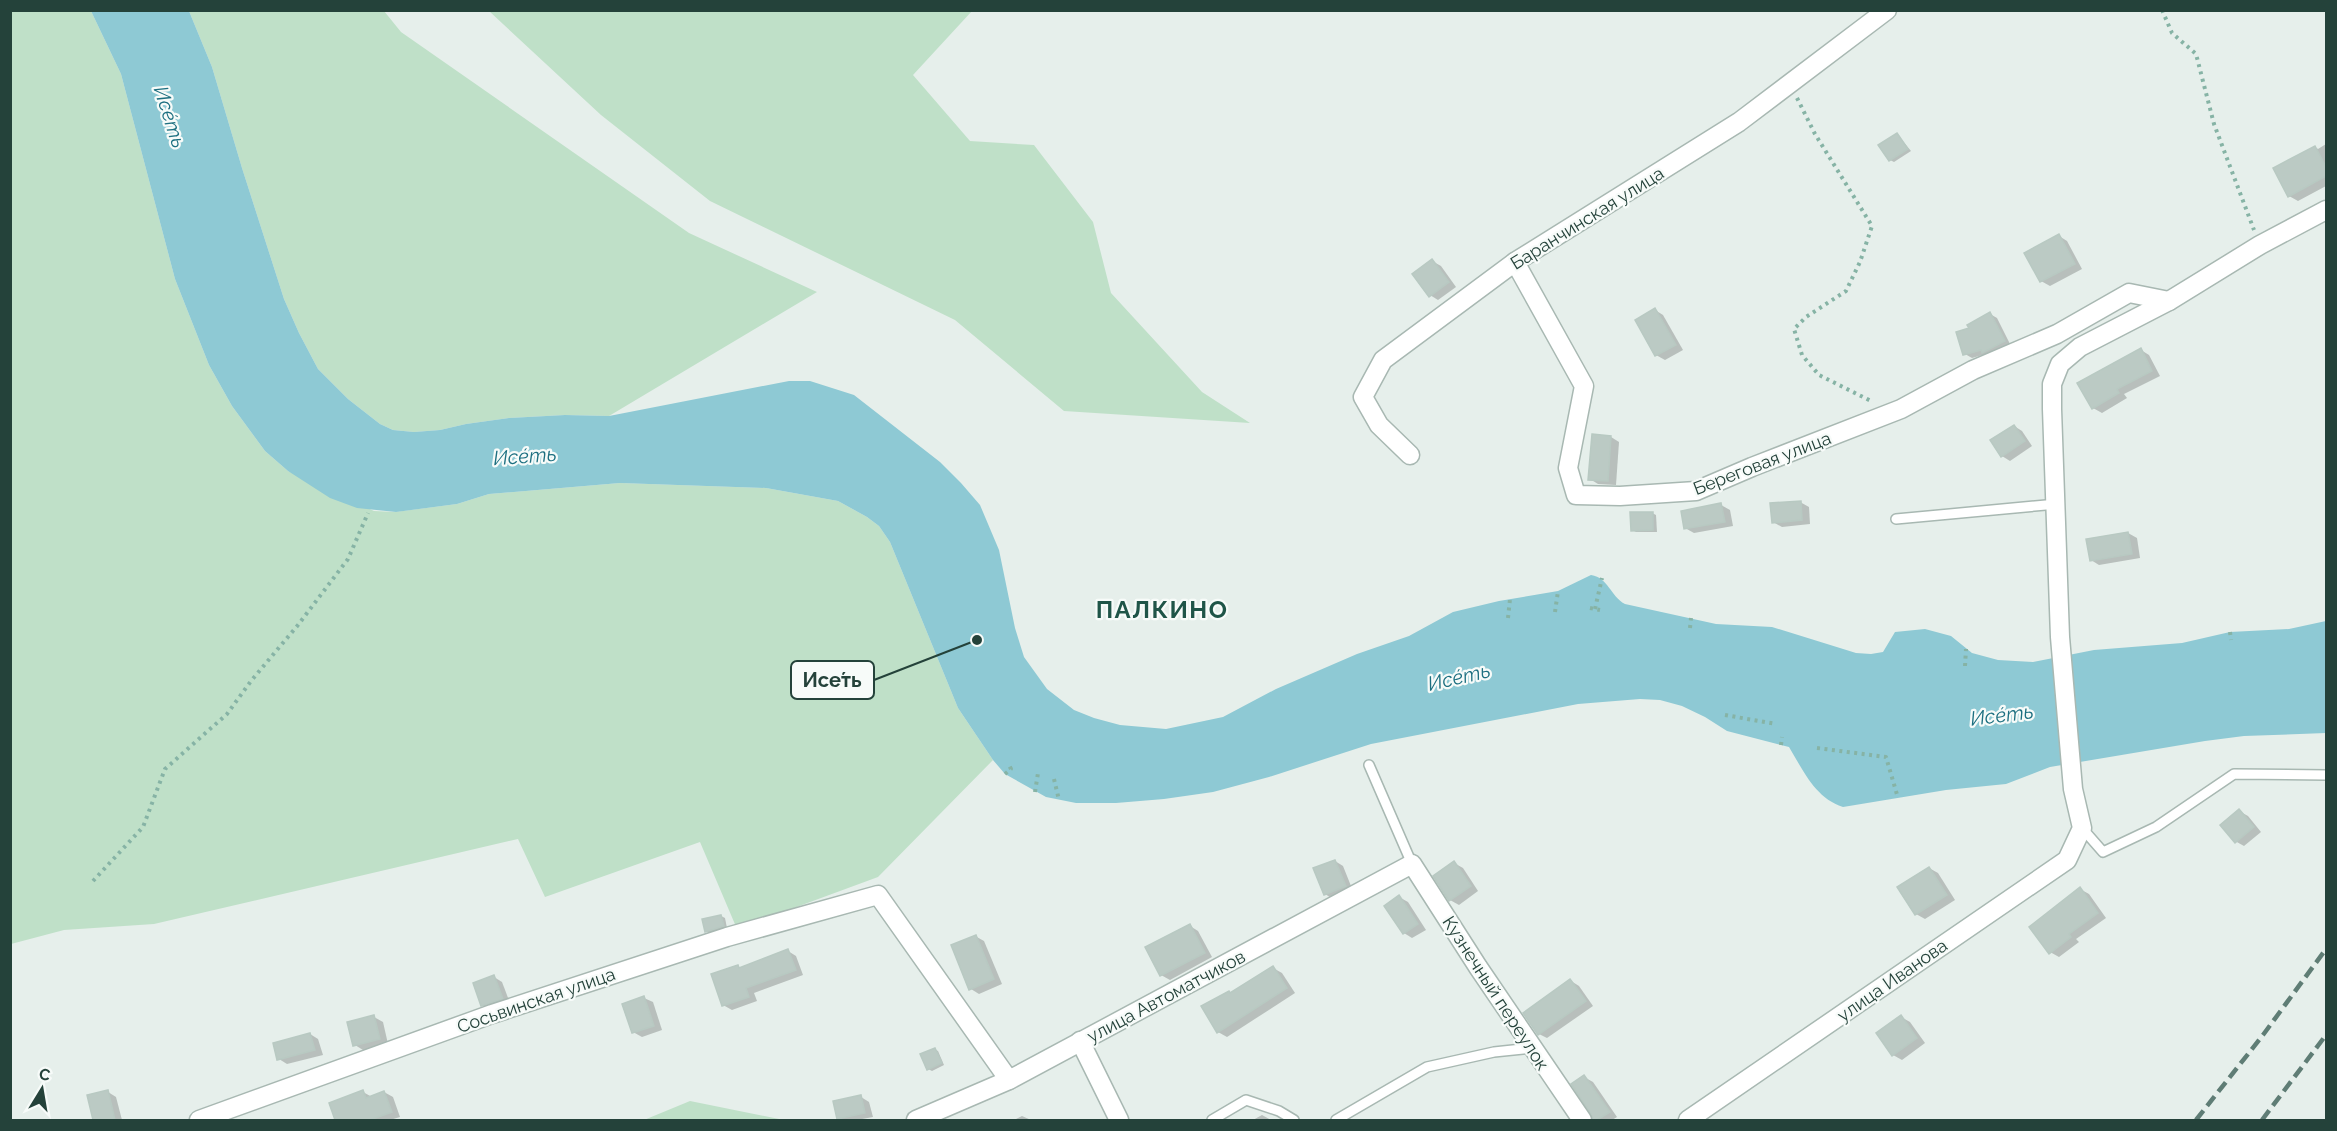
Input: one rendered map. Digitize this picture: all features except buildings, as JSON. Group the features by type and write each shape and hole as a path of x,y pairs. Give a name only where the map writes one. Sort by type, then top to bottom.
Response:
{"street":[{"name":"Баранчинская улица","path":"1410,455 1378,425 1363,397 1383,360 1515,262 1739,122 1887,10"},
{"path":"2082,828 2073,789 2060,637 2052,384 2060,364 2080,347 2169,301 2260,245 2326,210"},
{"name":"Береговая улица","path":"1515,262 1584,386 1568,468 1576,495 1620,496 1696,491 1752,466 1901,409 1973,370 2057,334 2129,293 2169,301"},
{"name":"улица Иванова","path":"1688,1120 2067,860 2082,828"},
{"name":"улица Автоматчиков","path":"916,1120 1009,1080 1412,864"},
{"name":"Кузнечный переулок","path":"1412,864 1532,1048 1582,1120"},
{"name":"Сосьвинская улица","path":"200,1120 492,1014 727,937 878,895 1009,1080"},
{"path":"1080,1041 1119,1120"}],"lane":[{"path":"1896,519 2056,504"},
{"path":"1369,765 1412,864"},
{"path":"2082,828 2103,852 2156,827 2234,774 2326,775"},
{"path":"1336,1120 1427,1067 1494,1052 1532,1048"},
{"path":"1212,1120 1246,1100 1279,1110 1294,1120"}],"path":[{"path":"2162,10 2172,33 2196,54 2214,124 2260,245"},
{"path":"1790,84 1815,134 1872,226 1860,262 1846,291 1806,316 1794,329 1802,355 1819,375 1876,404 1901,409"},
{"path":"93,881 143,827 165,768 227,714 348,559 368,513"},
{"path":"1595,609 1602,578"},
{"path":"1555,612 1558,591"},
{"path":"1508,618 1509,599"},
{"path":"1689,628 1691,618"},
{"path":"2230,632 2231,640"},
{"path":"1965,666 1966,649"},
{"path":"1725,715 1776,724"},
{"path":"1780,745 1782,737"},
{"path":"1817,748 1886,757 1898,798"},
{"path":"1005,774 1011,769 1008,763"},
{"path":"1035,792 1038,772"},
{"path":"1054,779 1059,800"}],"green space":[{"path":"11,11 91,11 121,74 175,279 209,365 232,406 265,451 288,471 374,511 395,512 457,504 489,494 620,483 766,488 838,501 879,526 890,542 958,708 993,760 878,877 737,929 700,842 545,897 518,839 154,924 64,930 11,944"},
{"path":"189,11 384,11 401,32 689,233 817,292 609,416 565,415 509,418 440,430 414,432 393,430 380,424 348,399 318,369 299,333 284,299 212,67"},
{"path":"489,11 972,11 913,75 970,141 1034,145 1093,222 1111,293 1202,392 1250,423 1064,411 955,320 710,201 601,115"},
{"path":"690,1101 784,1120 644,1120"}],"water":[{"path":"91,11 189,11 212,67 284,299 299,333 318,369 348,399 380,424 393,430 414,432 440,430 509,418 565,415 609,416 789,381 810,381 854,395 940,462 980,505 999,550 1015,628 1024,657 1047,689 1074,710 1094,718 1120,725 1166,729 1223,717 1276,689 1357,654 1409,636 1453,612 1558,591 1591,575 1606,583 1616,597 1625,604 1716,624 1772,627 1856,653 1871,654 1883,652 1895,632 1925,629 1951,636 1972,653 1998,660 2033,662 2094,650 2182,643 2230,632 2289,629 2326,621 2326,733 2244,736 2205,741 2050,767 2006,784 1946,790 1843,807 1833,803 1817,790 1789,747 1727,731 1682,706 1660,700 1640,699 1578,704 1371,744 1269,777 1213,792 1116,803 1076,803 1046,797 1005,774 993,760 958,708 890,542 879,526 838,501 766,488 620,483 489,494 457,504 396,512 357,508 330,498 288,471 265,451 232,406 209,365 175,279 121,74"}],"railway":[{"path":"2196,1120 2263,1035 2326,949"},
{"path":"2262,1120 2326,1035"}],"place":[{"name":"Исе́ть","path":"977,640"}],"district":[{"name":"ПАЛКИНО","path":"1162,609"}]}
